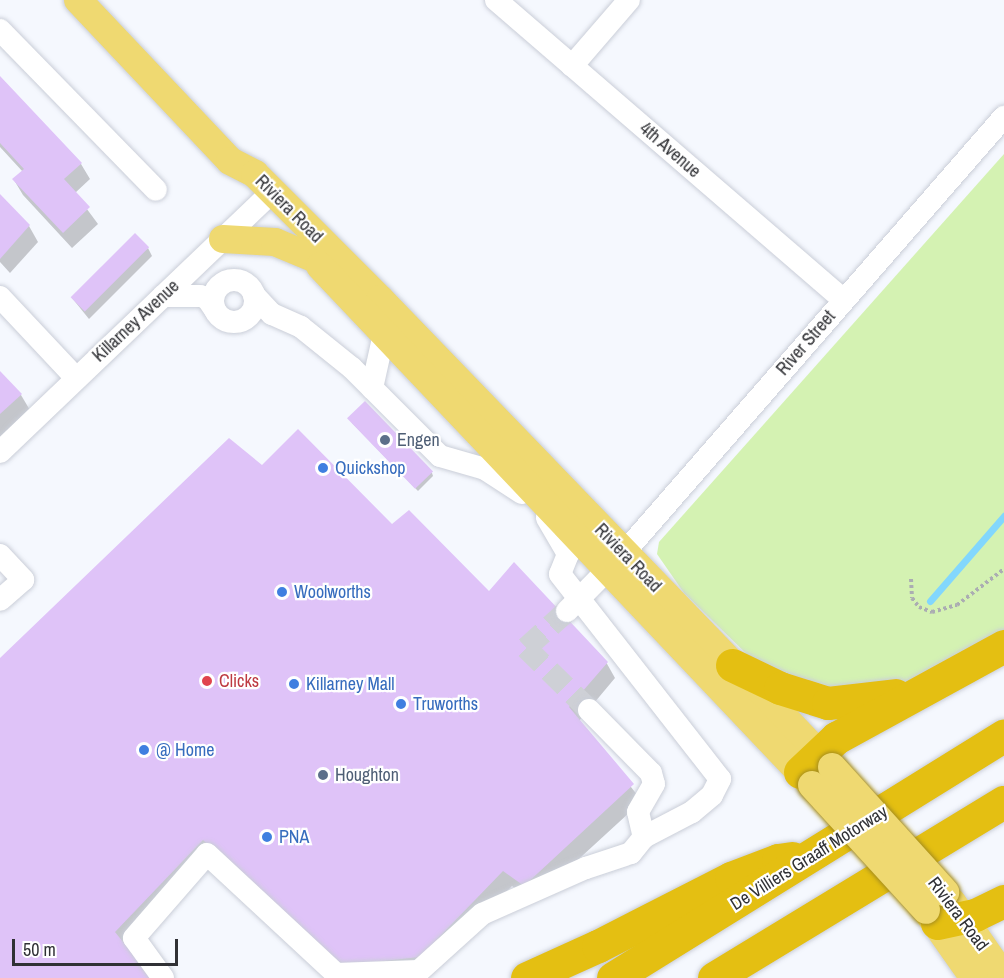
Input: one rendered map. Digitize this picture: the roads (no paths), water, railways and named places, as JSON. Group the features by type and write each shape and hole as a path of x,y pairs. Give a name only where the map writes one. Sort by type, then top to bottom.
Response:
{"highway":[{"path":"816,769 852,728 931,687 1004,645"},
{"path":"732,665 780,688 828,703 867,700 931,687"},
{"name":"De Villiers Graaff Motorway","path":"613,978 1004,736"},
{"path":"714,978 1004,802"},
{"path":"527,978 598,946 731,878 778,860 808,859"},
{"path":"943,910 1004,901"}],"main road":[{"name":"Riviera Road","path":"78,0 230,161 255,174 266,198 313,258 384,334 506,472 616,562 732,665 816,769"},
{"name":"Riviera Road","path":"266,198 816,769 1004,976"},
{"path":"221,242 275,242 313,258"},
{"name":"Riviera Road","path":"943,910 974,978"}],"street":[{"name":"4th Avenue","path":"496,0 844,300"},
{"path":"572,66 629,0"},
{"path":"0,30 156,190"},
{"name":"River Street","path":"573,606 616,562 1004,117"},
{"name":"Killarney Avenue","path":"0,452 75,377 266,198"},
{"path":"163,978 134,938 207,854 336,974 419,971 482,914 586,868 632,853 644,837 692,812 712,795 720,779 573,606 560,574 568,554 557,530 533,501 506,472 440,456 372,388 301,327 272,314 248,288 227,272 221,242"},
{"path":"215,310 213,295 219,285 233,280 248,288"},
{"path":"163,296 207,298 223,319 242,331 250,314 248,288"},
{"path":"0,297 75,377"},
{"path":"372,388 384,334"},
{"path":"0,555 23,580 0,600"},
{"path":"589,710 651,773 652,791 638,812 644,837"}],"waterway":[{"path":"930,601 1004,516"}],"tunnel":[{"path":"567,611 526,648 589,710"}],"place":[{"name":"Engen","path":"385,440"},
{"name":"Quickshop","path":"323,468"},
{"name":"Woolworths","path":"282,592"},
{"name":"Clicks","path":"207,681"},
{"name":"Killarney Mall","path":"294,684"},
{"name":"Truworths","path":"401,704"},
{"name":"@ Home","path":"144,750"},
{"name":"Houghton","path":"323,775"},
{"name":"PNA","path":"267,837"}]}
